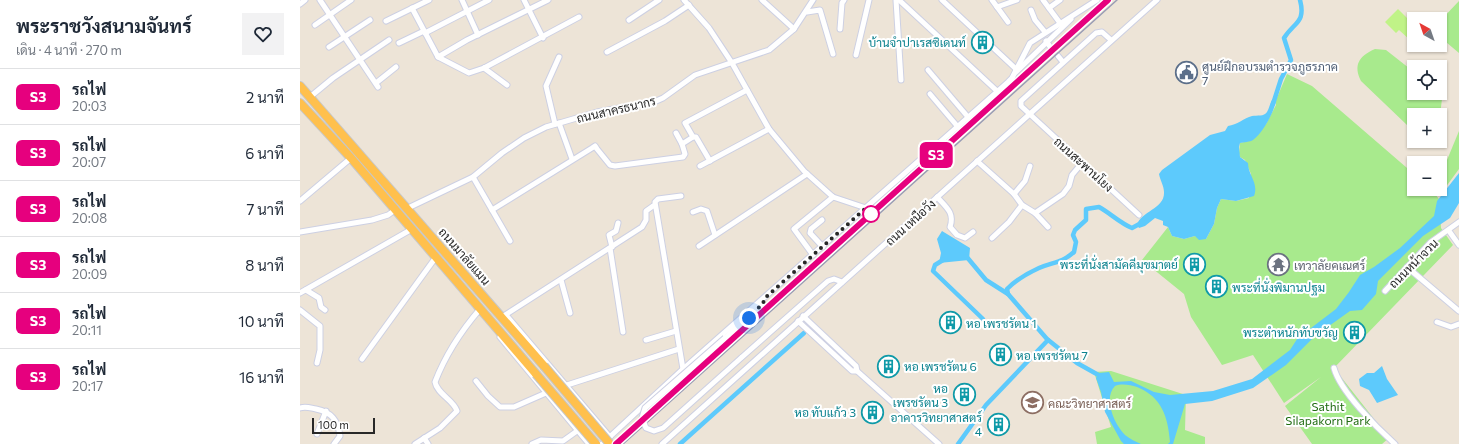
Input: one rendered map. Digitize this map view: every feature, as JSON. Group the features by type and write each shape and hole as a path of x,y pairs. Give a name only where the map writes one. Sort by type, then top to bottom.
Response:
{"highway":[{"name":"ถนนมาลัยแมน","path":"300,86 504,316 544,366 610,440"},
{"name":"ถนนมาลัยแมน","path":"300,103 351,158 596,444"}],"street":[{"path":"300,4 305,0"},
{"path":"320,0 377,85 396,67"},
{"path":"315,25 351,0"},
{"path":"386,21 429,0"},
{"path":"462,0 478,35"},
{"path":"399,43 489,0"},
{"path":"524,0 543,38"},
{"path":"438,57 548,0"},
{"path":"629,20 659,0"},
{"path":"762,0 794,29"},
{"name":"ถนนสาครธนากร","path":"408,208 473,178 502,153 524,138 557,124 598,112 654,102 695,75 769,50 794,29 807,12 813,0"},
{"path":"840,29 842,3 844,0"},
{"path":"856,55 869,0"},
{"path":"896,0 901,80"},
{"path":"899,0 997,91"},
{"path":"942,0 1016,69"},
{"path":"992,0 1008,22"},
{"path":"997,7 1017,0"},
{"path":"1043,0 1060,23"},
{"path":"1049,8 1060,0"},
{"path":"1014,74 1030,43 1097,0"},
{"name":"ถนน เหนือวัง","path":"662,444 1028,114 1157,0"},
{"path":"607,52 665,21 686,2 709,28 732,63 769,129 807,174 833,197 866,208"},
{"path":"412,8 438,57 469,73 484,68 543,38 579,17"},
{"path":"807,12 820,10 833,54"},
{"path":"1031,10 1035,20 1045,32"},
{"path":"602,444 610,440 683,369 958,127 1080,10"},
{"path":"329,47 370,20"},
{"path":"1028,114 1021,106 1020,101 1099,31 1111,40"},
{"path":"310,97 389,40"},
{"path":"1046,41 1051,48"},
{"path":"1058,56 1064,62"},
{"path":"559,57 546,86 557,124 572,159"},
{"path":"484,68 507,85"},
{"path":"928,70 968,117"},
{"path":"710,161 696,137 692,137 686,122 747,90"},
{"path":"930,94 958,127"},
{"name":"ถนนสะพานโยง","path":"1028,114 1139,215"},
{"path":"700,166 769,129"},
{"path":"492,210 595,146 610,166 683,157 684,154 682,144 676,133"},
{"path":"682,144 692,137"},
{"path":"300,201 351,158"},
{"path":"976,161 1014,194 1022,205 1035,212 1048,227"},
{"path":"1035,212 1042,206 1055,201 1063,194 1069,186 1072,175 1082,163"},
{"path":"1014,194 1025,181 1030,166"},
{"path":"699,246 807,174"},
{"path":"473,178 510,241"},
{"path":"681,196 658,199 655,202 683,369"},
{"path":"814,255 794,229 833,197"},
{"path":"937,197 951,212 952,218 950,227 957,236 965,238 973,232"},
{"path":"992,238 1022,205"},
{"path":"610,440 597,421 567,385 504,316 642,227 646,220 646,211 653,206"},
{"path":"693,212 701,209 707,211 715,235"},
{"path":"300,232 372,220 388,215 395,210"},
{"path":"822,220 811,229 810,233 823,247"},
{"name":"ถนนหน้าจวน","path":"1385,291 1431,242 1449,231 1459,222"},
{"path":"618,223 616,231 609,235 623,332"},
{"path":"300,293 412,229"},
{"path":"1449,231 1459,245"},
{"path":"362,359 436,257"},
{"path":"1407,267 1459,311"},
{"path":"766,297 757,310 645,408 642,418 645,426 654,431 662,428 828,281 834,279 842,282"},
{"path":"561,280 570,313"},
{"path":"306,290 319,298 321,307 326,310"},
{"path":"300,310 320,326 320,350 317,363"},
{"path":"415,444 440,428 457,411 436,387 435,382 450,352 465,328 482,310 495,331 589,444"},
{"path":"803,316 856,366 857,371"},
{"path":"798,321 852,370 857,371 939,444"},
{"path":"1437,322 1451,327 1459,324"},
{"path":"646,340 676,331"},
{"path":"567,385 679,349"},
{"path":"1334,368 1351,397 1380,430 1395,444"},
{"path":"476,381 488,396 500,407 514,407 546,394"},
{"path":"300,408 306,407 326,411 336,420 340,430 340,436 334,444"},
{"path":"317,434 326,411"},
{"path":"532,444 541,440 563,440 579,432 590,423 597,421"},
{"path":"424,438 428,444"}],"green space":[{"path":"1459,1 1459,53 1447,43 1447,14"},
{"path":"1398,9 1407,18 1407,37 1399,30 1396,33 1385,22"},
{"path":"1375,49 1386,50 1407,66 1407,100 1442,100 1441,108 1407,108 1407,125 1361,81 1358,70 1359,62 1361,58"},
{"name":"Sathit Silapakorn Park","path":"1287,74 1312,86 1407,168 1407,196 1437,196 1439,199 1441,228 1453,245 1334,368 1389,438 1382,444 1312,444 1285,406 1321,377 1284,403 1253,355 1222,365 1191,317 1184,294 1142,260 1168,227 1172,236 1184,239 1195,236 1206,239 1214,224 1217,208 1221,199 1236,201 1249,198 1251,174 1245,160 1240,157 1240,143 1252,140 1266,124 1276,105 1276,100"},
{"path":"1459,131 1459,169 1447,185 1447,160"},
{"path":"1111,371 1186,395 1185,430 1205,437 1205,444 1097,444 1095,432 1111,427 1094,372"}],"water":[{"path":"1272,100 1276,100 1275,105 1264,128 1257,137 1249,142 1240,143 1239,147 1240,157 1248,163 1255,187 1254,196 1236,201 1221,199 1217,208 1214,224 1206,239 1199,240 1195,236 1184,239 1172,236 1168,227 1163,225 1163,221 1155,218 1145,226 1139,228 1137,225 1139,220 1157,206 1163,198 1164,190 1159,174 1162,170 1210,135 1225,131 1228,126 1249,117 1266,114"},
{"path":"1459,173 1459,203 1450,218 1423,236 1378,281 1376,294 1362,310 1350,311 1315,336 1286,365 1253,388 1212,401 1185,404 1173,444 1168,444 1170,442 1168,424 1158,402 1152,396 1146,391 1134,386 1123,384 1115,386 1110,397 1111,411 1114,418 1125,435 1141,444 1124,444 1121,441 1105,412 1101,392 1096,378 1099,373 1109,372 1114,382 1131,381 1154,392 1170,395 1213,391 1252,379 1290,350 1301,333 1311,328 1336,309 1360,275 1374,267 1400,248 1434,216 1437,201 1441,196 1447,196 1447,188"},
{"path":"942,231 970,248 969,260 939,263 941,253 937,239"},
{"path":"1382,366 1387,379 1398,395 1377,403 1369,390 1360,386 1359,379 1367,373 1374,373"}],"waterway":[{"path":"1273,104 1281,79 1291,60 1284,38 1300,18 1300,0"},
{"path":"1102,377 1077,363 1047,339 1008,294 1007,289 1031,272 1070,256 1074,252 1076,242 1073,235 1075,230 1086,220 1086,209 1099,207 1132,228 1143,222"},
{"path":"966,256 986,280 1008,294"},
{"path":"943,260 935,265 933,271 983,319"},
{"path":"680,444 804,333"},
{"path":"958,444 986,405 1048,340"}],"tunnel":[{"path":"1051,48 1058,56"}],"railway":[{"path":"623,444 1117,0"}],"train":[{"name":"S3","path":"616,444 1108,0"}],"place":[{"name":"บ้านจำปาเรสซิเดนท์","path":"982,42"},
{"name":"ศูนย์ฝึกอบรมตำรวจภูธรภาค 7","path":"1186,73"},
{"name":"พระที่นั่งสามัคคีมุขมาตย์","path":"1194,264"},
{"name":"เทวาลัยคเณศร์","path":"1279,265"},
{"name":"พระที่นั่งพิมานปฐม","path":"1217,287"},
{"name":"หอ เพรชรัตน 1","path":"951,323"},
{"name":"พระตำหนักทับขวัญ","path":"1354,332"},
{"name":"หอ เพรชรัตน 7","path":"1000,355"},
{"name":"หอ เพรชรัตน 6","path":"889,366"},
{"name":"หอ เพรชรัตน 3","path":"964,395"},
{"name":"คณะวิทยาศาสตร์","path":"1033,403"},
{"name":"หอ ทับแก้ว 3","path":"872,412"},
{"name":"อาคารวิทยาศาสตร์ 4","path":"998,424"}],"route":[{"path":"749,318 763,303 766,297 866,208 871,214"}]}
